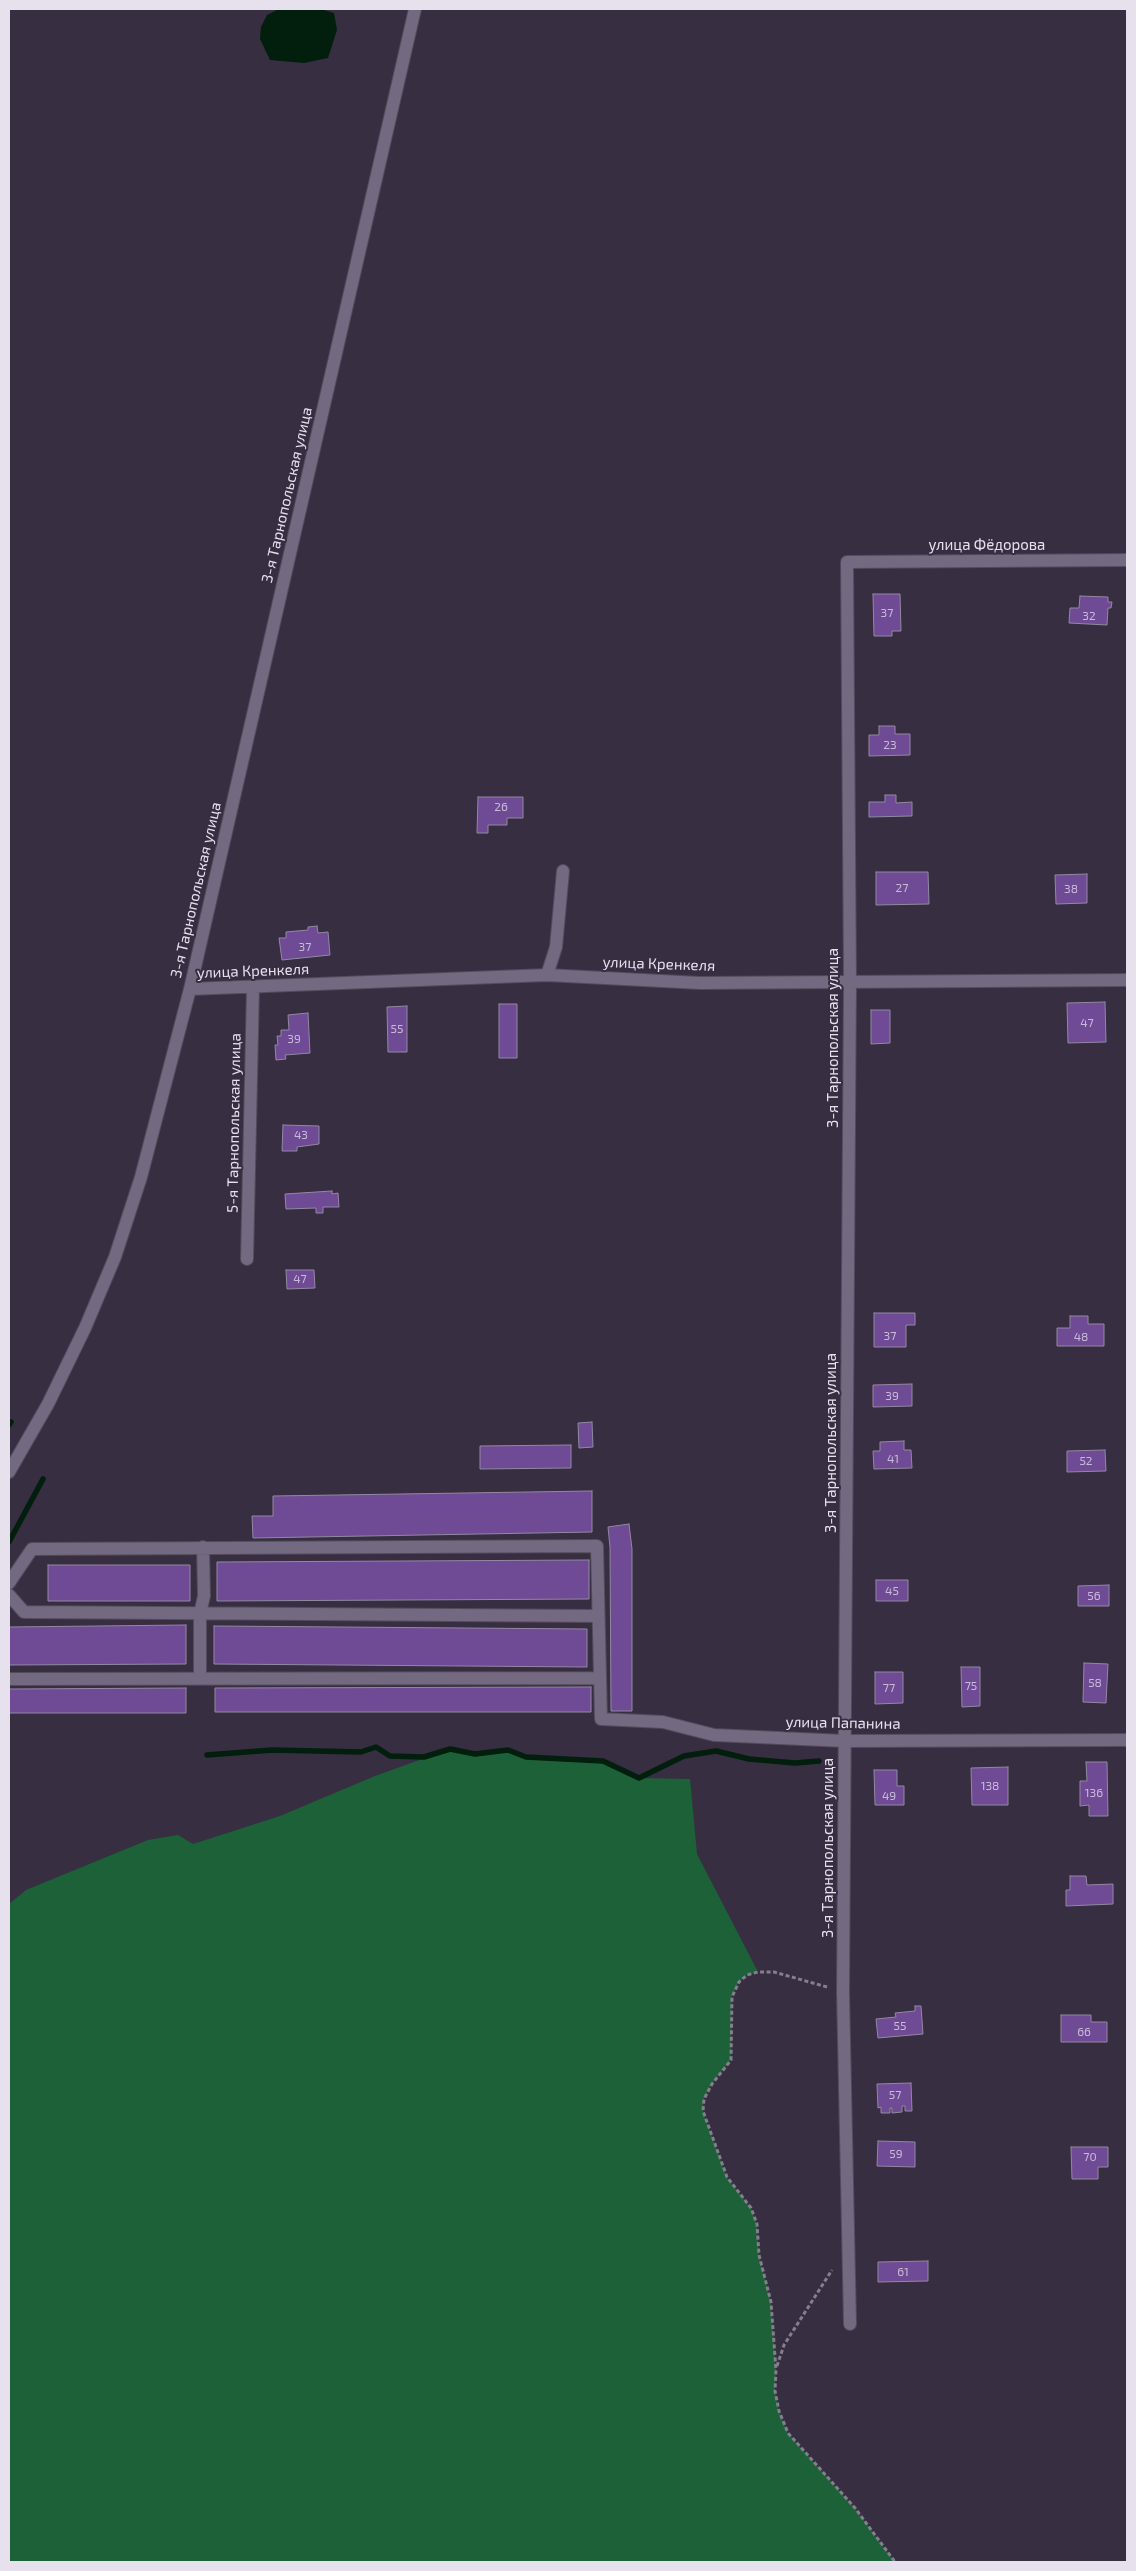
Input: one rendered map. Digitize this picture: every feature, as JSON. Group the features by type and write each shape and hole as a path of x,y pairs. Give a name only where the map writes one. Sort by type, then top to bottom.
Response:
{"street":[{"name":"3-я Тарнопольская улица","path":"9,1472 52,1395 85,1328 115,1257 141,1177 190,989 415,9"},
{"name":"улица Фёдорова","path":"847,562 1127,560"},
{"name":"3-я Тарнопольская улица","path":"847,562 850,982 844,1992 850,2324"},
{"path":"547,975 556,947 562,871"},
{"name":"улица Кренкеля","path":"190,989 254,988 547,975 700,983 1127,980"},
{"name":"5-я Тарнопольская улица","path":"247,1259 254,988"},
{"path":"9,1583 32,1549 597,1546 599,1678 9,1679"},
{"path":"200,1678 200,1614 204,1596 203,1548"},
{"path":"9,1594 24,1612 598,1616"},
{"name":"улица Папанина","path":"599,1678 601,1720 663,1722 714,1735 845,1741 1127,1740"}],"path":[{"path":"844,1992 774,1972 758,1972 747,1976 739,1982 732,1998 731,2060 712,2084 704,2099 703,2111 727,2177 750,2208 757,2224 759,2256 771,2302 776,2370 775,2391 779,2411 788,2433 854,2508 895,2562"},
{"path":"776,2370 784,2346 848,2247"}],"green space":[{"path":"450,1749 475,1754 508,1750 526,1757 603,1761 639,1778 690,1779 697,1854 758,1972 747,1975 739,1982 732,1997 731,2060 712,2084 704,2099 703,2111 727,2177 751,2208 757,2224 759,2255 771,2302 776,2370 775,2391 779,2411 788,2433 855,2508 895,2562 9,2562 9,1904 26,1890 148,1840 178,1835 193,1844 280,1816 375,1776"}],"shaded area":[{"path":"279,9 320,9 334,13 337,30 328,58 304,63 270,60 260,39 261,27 267,15"}],"building":[{"path":"873,594 900,594 901,631 892,631 892,636 874,636"},
{"path":"1080,596 1108,597 1108,602 1112,602 1111,608 1108,608 1107,625 1069,623 1070,608 1079,608"},
{"path":"879,726 895,726 895,734 910,734 910,755 869,756 869,735 879,735"},
{"path":"885,795 896,795 896,803 912,802 912,816 869,817 869,802 885,802"},
{"path":"478,797 523,797 523,818 507,818 507,825 488,825 488,833 477,833"},
{"path":"876,872 928,872 929,904 876,905"},
{"path":"1087,874 1087,903 1056,904 1055,875"},
{"path":"317,926 318,933 328,932 330,955 282,960 279,938 286,938 286,932 308,930 308,927"},
{"path":"1105,1002 1106,1042 1068,1043 1067,1003"},
{"path":"499,1004 517,1004 517,1058 499,1058"},
{"path":"407,1006 407,1052 388,1052 387,1007"},
{"path":"871,1010 890,1010 890,1043 871,1044"},
{"path":"308,1013 310,1053 285,1055 286,1059 276,1060 275,1045 278,1045 277,1036 281,1036 281,1030 289,1030 288,1015"},
{"path":"283,1125 319,1126 319,1144 297,1147 297,1151 282,1151"},
{"path":"332,1191 332,1194 338,1193 339,1207 323,1207 323,1213 316,1213 316,1208 286,1209 285,1194"},
{"path":"286,1270 314,1270 315,1288 287,1289"},
{"path":"874,1313 915,1313 915,1325 906,1325 906,1347 874,1347"},
{"path":"1070,1316 1088,1316 1088,1324 1104,1324 1104,1346 1057,1346 1057,1328 1070,1328"},
{"path":"912,1384 912,1406 873,1407 873,1385"},
{"path":"592,1422 593,1447 579,1448 578,1423"},
{"path":"904,1441 904,1450 911,1450 912,1468 874,1469 873,1451 880,1451 880,1442"},
{"path":"571,1445 571,1468 480,1469 480,1446"},
{"path":"1105,1450 1106,1471 1067,1472 1067,1451"},
{"path":"592,1491 592,1532 253,1538 252,1516 273,1516 273,1496"},
{"path":"629,1524 632,1549 632,1711 611,1711 610,1547 608,1527"},
{"path":"589,1560 589,1599 217,1601 217,1562"},
{"path":"48,1565 190,1565 190,1601 48,1601"},
{"path":"876,1580 908,1580 908,1601 876,1601"},
{"path":"1109,1585 1109,1606 1078,1606 1078,1586"},
{"path":"186,1625 186,1664 9,1665 9,1627"},
{"path":"214,1626 587,1629 587,1667 214,1664"},
{"path":"1084,1663 1108,1664 1106,1703 1083,1702"},
{"path":"961,1667 980,1667 980,1706 962,1707"},
{"path":"875,1672 903,1672 903,1703 875,1704"},
{"path":"591,1687 591,1712 215,1712 215,1688"},
{"path":"186,1688 186,1713 9,1713 9,1689"},
{"path":"1086,1762 1107,1762 1108,1816 1089,1816 1089,1805 1080,1806 1080,1781 1087,1781"},
{"path":"1008,1767 1008,1805 972,1805 971,1768"},
{"path":"874,1770 897,1770 897,1786 904,1786 904,1805 875,1805"},
{"path":"1070,1876 1086,1876 1087,1885 1113,1884 1113,1904 1066,1906 1066,1890 1070,1890"},
{"path":"915,2006 921,2006 923,2034 878,2038 876,2019 896,2017 895,2013 915,2011"},
{"path":"1061,2015 1091,2015 1091,2022 1107,2022 1107,2042 1061,2042"},
{"path":"911,2083 912,2111 905,2111 905,2106 902,2106 902,2112 892,2113 892,2108 890,2108 890,2113 881,2113 881,2107 878,2108 877,2084"},
{"path":"878,2141 915,2142 915,2167 877,2166"},
{"path":"1071,2147 1108,2147 1108,2167 1098,2167 1098,2179 1072,2179"},
{"path":"928,2261 928,2281 878,2282 878,2262"}],"waterway":[{"path":"9,1542 43,1479"},
{"path":"207,1755 272,1750 361,1752 376,1747 390,1756 424,1757 450,1749 475,1754 508,1750 526,1757 603,1761 639,1778 684,1756 716,1751 749,1759 795,1763 819,1761"}]}
